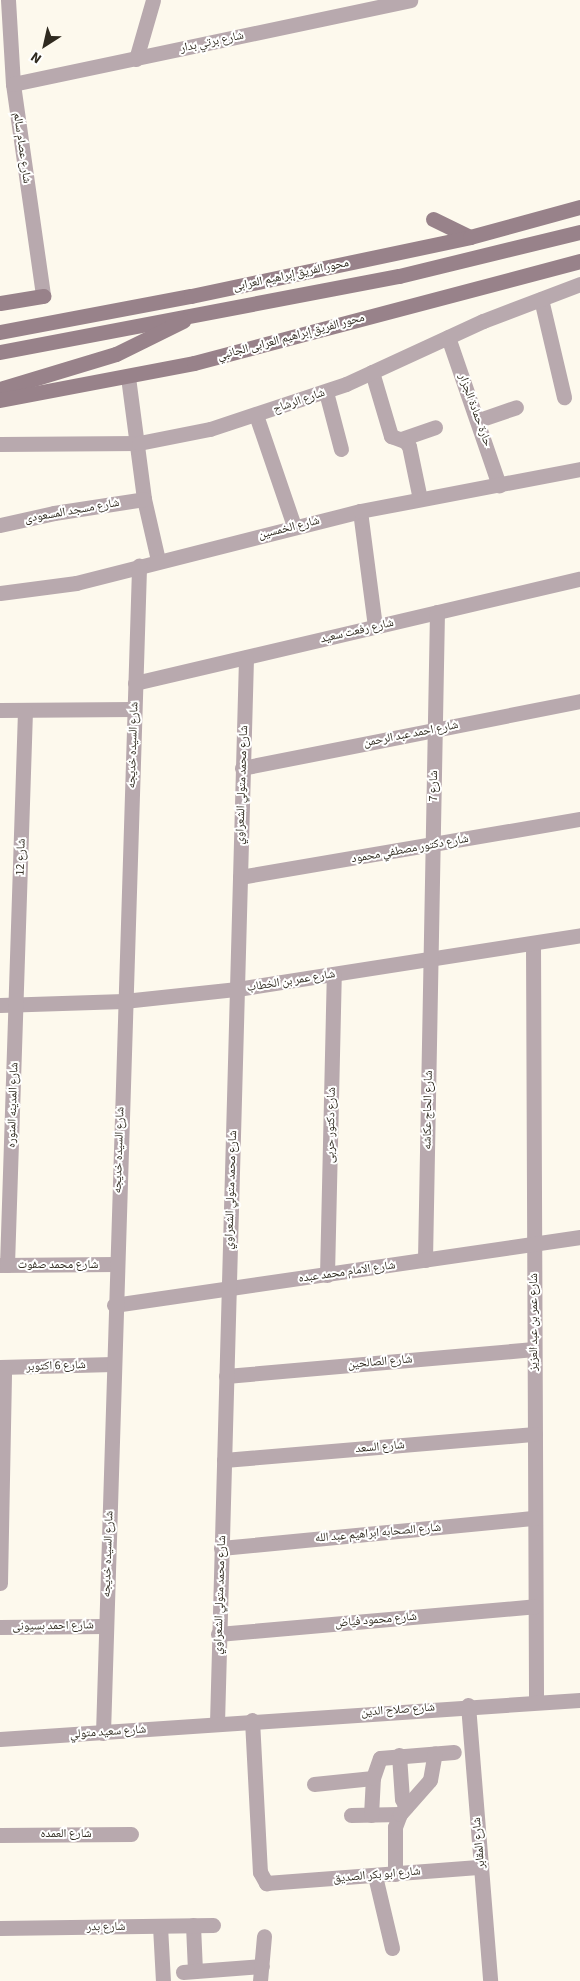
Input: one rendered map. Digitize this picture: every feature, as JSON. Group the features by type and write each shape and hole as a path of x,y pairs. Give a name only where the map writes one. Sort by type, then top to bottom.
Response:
{"main road":[{"name":"محور الفريق إبراهيم العرابى","path":"0,332 191,296 470,237 580,207"},
{"path":"433,219 470,237"},
{"name":"محور الفريق إبراهيم العرابى","path":"0,352 399,276 580,232"},
{"name":"محور الفريق إبراهيم العرابى الجانبي","path":"0,400 128,377 202,361 580,261"},
{"path":"0,303 43,296"},
{"path":"0,388 116,354 154,338 190,316"}],"street":[{"name":"شارع عصام سالم","path":"8,0 13,84 43,296"},
{"path":"136,58 153,0"},
{"name":"شارع برتي بدار","path":"13,84 410,0"},
{"name":"شارع الرشاح","path":"0,444 139,443 210,429 326,392 448,336 580,284"},
{"path":"542,299 564,397"},
{"name":"حارة حمادة الجزار","path":"448,336 479,420 499,485"},
{"path":"372,372 391,436 402,439 409,446 420,500"},
{"path":"128,377 139,443 144,499 158,560"},
{"path":"326,392 341,450"},
{"path":"479,420 516,406"},
{"path":"256,415 294,526"},
{"path":"402,439 435,427"},
{"name":"شارع الخمسين","path":"0,593 76,584 158,560 294,526 360,511 580,469"},
{"name":"شارع مسجد المسعودى","path":"0,525 54,513 144,499"},
{"path":"360,511 375,627"},
{"name":"شارع السيده خديجه","path":"103,1733 114,1305 139,566"},
{"name":"شارع رفعت سعيد","path":"134,683 580,579"},
{"name":"شارع 7","path":"431,959 437,612"},
{"name":"شارع محمد متولي الشعراوي","path":"217,1723 246,657"},
{"name":"شارع احمد عبد الرحمن","path":"242,768 580,701"},
{"path":"0,710 134,709"},
{"name":"شارع 12","path":"17,1004 25,710"},
{"name":"شارع دكتور مصطفي محمود","path":"240,877 580,819"},
{"name":"شارع عمر بن الخطاب","path":"0,1005 124,1002 237,989 580,935"},
{"name":"شارع عمر بن عبد العزيز","path":"533,943 536,1702"},
{"name":"شارع الحاج عكاشه","path":"425,1260 431,959"},
{"name":"شارع دكتور حربى","path":"327,1275 334,974"},
{"name":"شارع المدينه المنوره","path":"4,1265 17,1004"},
{"name":"شارع الامام محمد عبده","path":"114,1305 580,1237"},
{"name":"شارع محمد صفوت","path":"4,1265 116,1264"},
{"name":"شارع الصالحين","path":"226,1376 534,1349"},
{"name":"شارع 6 اكتوبر","path":"2,1367 113,1364"},
{"path":"0,1583 2,1367"},
{"name":"شارع السعد","path":"224,1460 535,1434"},
{"name":"شارع الصحابه ابراهيم عبد الله","path":"221,1548 535,1518"},
{"name":"شارع محمود فياض","path":"218,1634 535,1606"},
{"name":"شارع احمد بسيونى","path":"0,1627 106,1626"},
{"name":"شارع صلاح الدين","path":"217,1723 468,1705 580,1700"},
{"name":"شارع المقابر","path":"468,1705 490,1981"},
{"name":"شارع ابو بكر الصديق","path":"252,1720 260,1872 266,1883 273,1884 481,1867"},
{"name":"شارع سعيد متولي","path":"0,1739 103,1733 217,1723"},
{"path":"371,1815 373,1778 380,1758 454,1752"},
{"path":"395,1874 395,1827 403,1811 430,1780 435,1753"},
{"path":"399,1755 403,1811"},
{"path":"314,1784 373,1778"},
{"path":"351,1815 371,1815 403,1811"},
{"name":"شارع العمده","path":"0,1835 131,1834"},
{"path":"375,1876 392,1948"},
{"path":"193,1925 189,1971 262,1966"},
{"name":"شارع بدر","path":"0,1928 213,1925"},
{"path":"160,1926 162,1981"},
{"path":"260,1981 264,1936"}]}
